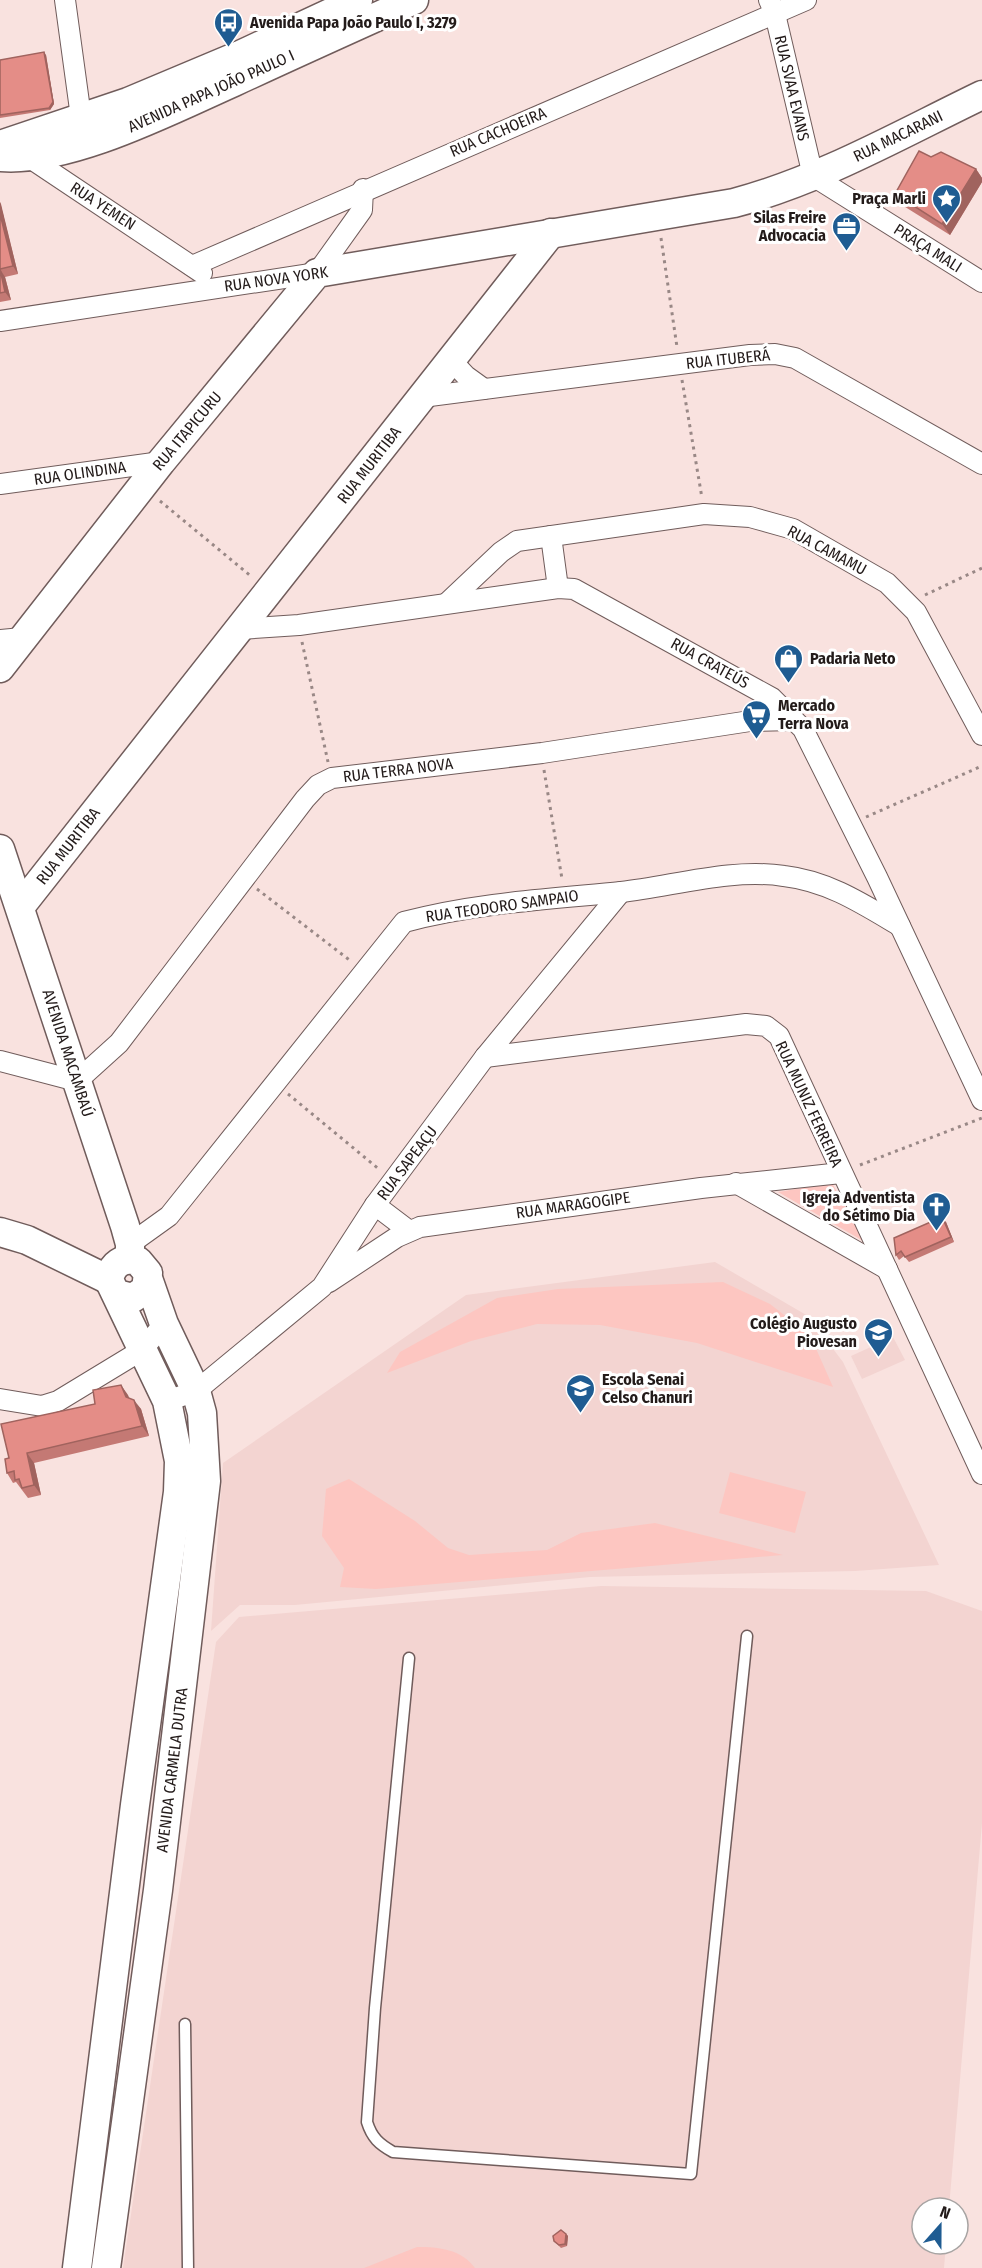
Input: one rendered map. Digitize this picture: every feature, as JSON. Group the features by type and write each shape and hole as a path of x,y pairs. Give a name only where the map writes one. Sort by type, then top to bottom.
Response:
{"street":[{"path":"64,0 81,117"},
{"name":"AVENIDA PAPA JOÃO PAULO I","path":"0,146 128,102 219,64 358,0"},
{"name":"AVENIDA PAPA JOÃO PAULO I","path":"14,156 78,146 138,125 414,0"},
{"name":"RUA CACHOEIRA","path":"186,261 363,189 772,7 806,0"},
{"name":"RUA SVAA EVANS","path":"772,7 813,177"},
{"name":"RUA MACARANI","path":"813,177 982,95"},
{"name":"RUA YEMEN","path":"14,156 186,261 221,287"},
{"path":"551,233 734,203 771,193 813,177"},
{"name":"PRAÇA MALI","path":"813,177 982,282"},
{"name":"RUA ITAPICURU","path":"0,668 11,639 318,273 362,210 363,189"},
{"name":"RUA NOVA YORK","path":"0,321 318,273 551,233"},
{"name":"RUA MURITIBA","path":"10,904 240,629 551,233"},
{"path":"492,243 510,254 522,271"},
{"path":"180,293 186,261"},
{"name":"RUA ITUBERÁ","path":"422,396 750,355 775,354 795,358 982,465"},
{"path":"451,360 484,389"},
{"name":"RUA OLINDINA","path":"0,484 160,462"},
{"name":"RUA CAMAMU","path":"447,603 501,552 517,541 704,514 750,517 793,529 887,583 916,612 982,735"},
{"path":"551,536 558,588"},
{"name":"RUA CRATEÚS","path":"240,629 299,625 558,588 574,589 588,594 772,698 803,729 975,1072 982,1100"},
{"path":"750,721 772,698"},
{"name":"RUA TERRA NOVA","path":"77,1081 119,1042 318,785 332,778 542,753 750,721 794,720"},
{"name":"AVENIDA MACAMBAÚ","path":"0,849 10,904 77,1081 130,1252"},
{"name":"RUA TEODORO SAMPAIO","path":"130,1252 170,1216 404,922 564,896 621,892 741,875 783,875 818,882 841,891 900,926"},
{"path":"841,891 863,885 877,877"},
{"name":"RUA SAPEAÇU","path":"166,1401 196,1391 322,1287 375,1205 485,1057 621,892"},
{"name":"RUA MUNIZ FERREIRA","path":"485,1057 746,1024 766,1026 779,1036 982,1474"},
{"path":"0,1060 77,1081"},
{"name":"RUA MARAGOGIPE","path":"322,1287 408,1230 736,1183 841,1173"},
{"path":"736,1183 887,1269"},
{"path":"375,1205 408,1230"},
{"path":"0,1232 27,1240 133,1298 146,1289 148,1281 144,1266 130,1252 115,1265 113,1287"},
{"name":"AVENIDA CARMELA DUTRA","path":"106,2268 158,1890 204,1502 206,1448 202,1413 196,1391 164,1324 148,1281"},
{"name":"AVENIDA CARMELA DUTRA","path":"77,2268 132,1827 178,1492 179,1461 166,1401 113,1287"},
{"path":"0,1399 42,1406 58,1401 142,1350 164,1324"}],"lane":[{"path":"409,1658 375,2008 368,2122 371,2135 393,2152 691,2174 747,1636"},
{"path":"184,2024 188,2268"}],"path":[{"path":"658,216 704,514"},
{"path":"156,497 269,591"},
{"path":"907,603 982,568"},
{"path":"299,625 332,778"},
{"path":"542,753 564,896"},
{"path":"850,823 982,766"},
{"path":"244,879 364,971"},
{"path":"276,1083 393,1181"},
{"path":"841,1173 982,1118"}],"shaded area":[{"path":"832,1183 865,1242 778,1192"},
{"name":"Escola Senai Celso Chanuri","path":"715,1262 808,1316 843,1362 939,1565 855,1571 590,1577 295,1605 240,1605 211,1631 223,1463 466,1295"},
{"path":"723,1282 770,1304 810,1335 833,1387 697,1343 600,1325 537,1324 471,1341 387,1373 400,1352 497,1298 558,1289"},
{"name":"Colégio Augusto Piovesan","path":"893,1337 905,1360 862,1379 851,1356"},
{"path":"730,1472 806,1492 795,1533 719,1513"},
{"path":"349,1479 415,1521 448,1548 469,1555 547,1550 581,1533 655,1523 783,1555 376,1589 340,1587 344,1568 322,1536 326,1489"},
{"path":"601,1586 926,1591 982,1611 982,1823 950,2196 910,2196 910,2256 945,2256 944,2268 123,2268 216,1642 239,1617"},
{"path":"417,2247 449,2250 463,2257 475,2268 364,2268"}],"building":[{"path":"44,52 53,102 49,108 0,115 0,60"},
{"path":"919,151 931,157 941,152 976,169 942,224 895,194"},
{"path":"0,214 13,266 0,269"},
{"path":"0,269 5,292 0,293"},
{"name":"Igreja Adventista do Sétimo Dia","path":"942,1217 951,1237 905,1257 901,1251 896,1255 894,1238"},
{"path":"121,1385 126,1397 134,1400 142,1426 27,1453 34,1485 22,1488 19,1479 15,1480 14,1471 7,1473 5,1459 9,1458 1,1424 95,1404 93,1390"},
{"path":"561,2230 566,2234 565,2244 559,2245 554,2241 553,2236"}],"place":[{"name":"Avenida Papa João Paulo I, 3279","path":"229,48"},
{"name":"Praça Marli","path":"947,224"},
{"name":"Silas Freire Advocacia","path":"847,252"},
{"name":"Padaria Neto","path":"789,684"},
{"name":"Mercado Terra Nova","path":"757,740"},
{"name":"Igreja Adventista do Sétimo Dia","path":"936,1232"},
{"name":"Colégio Augusto Piovesan","path":"878,1358"},
{"name":"Escola Senai Celso Chanuri","path":"581,1414"}]}
